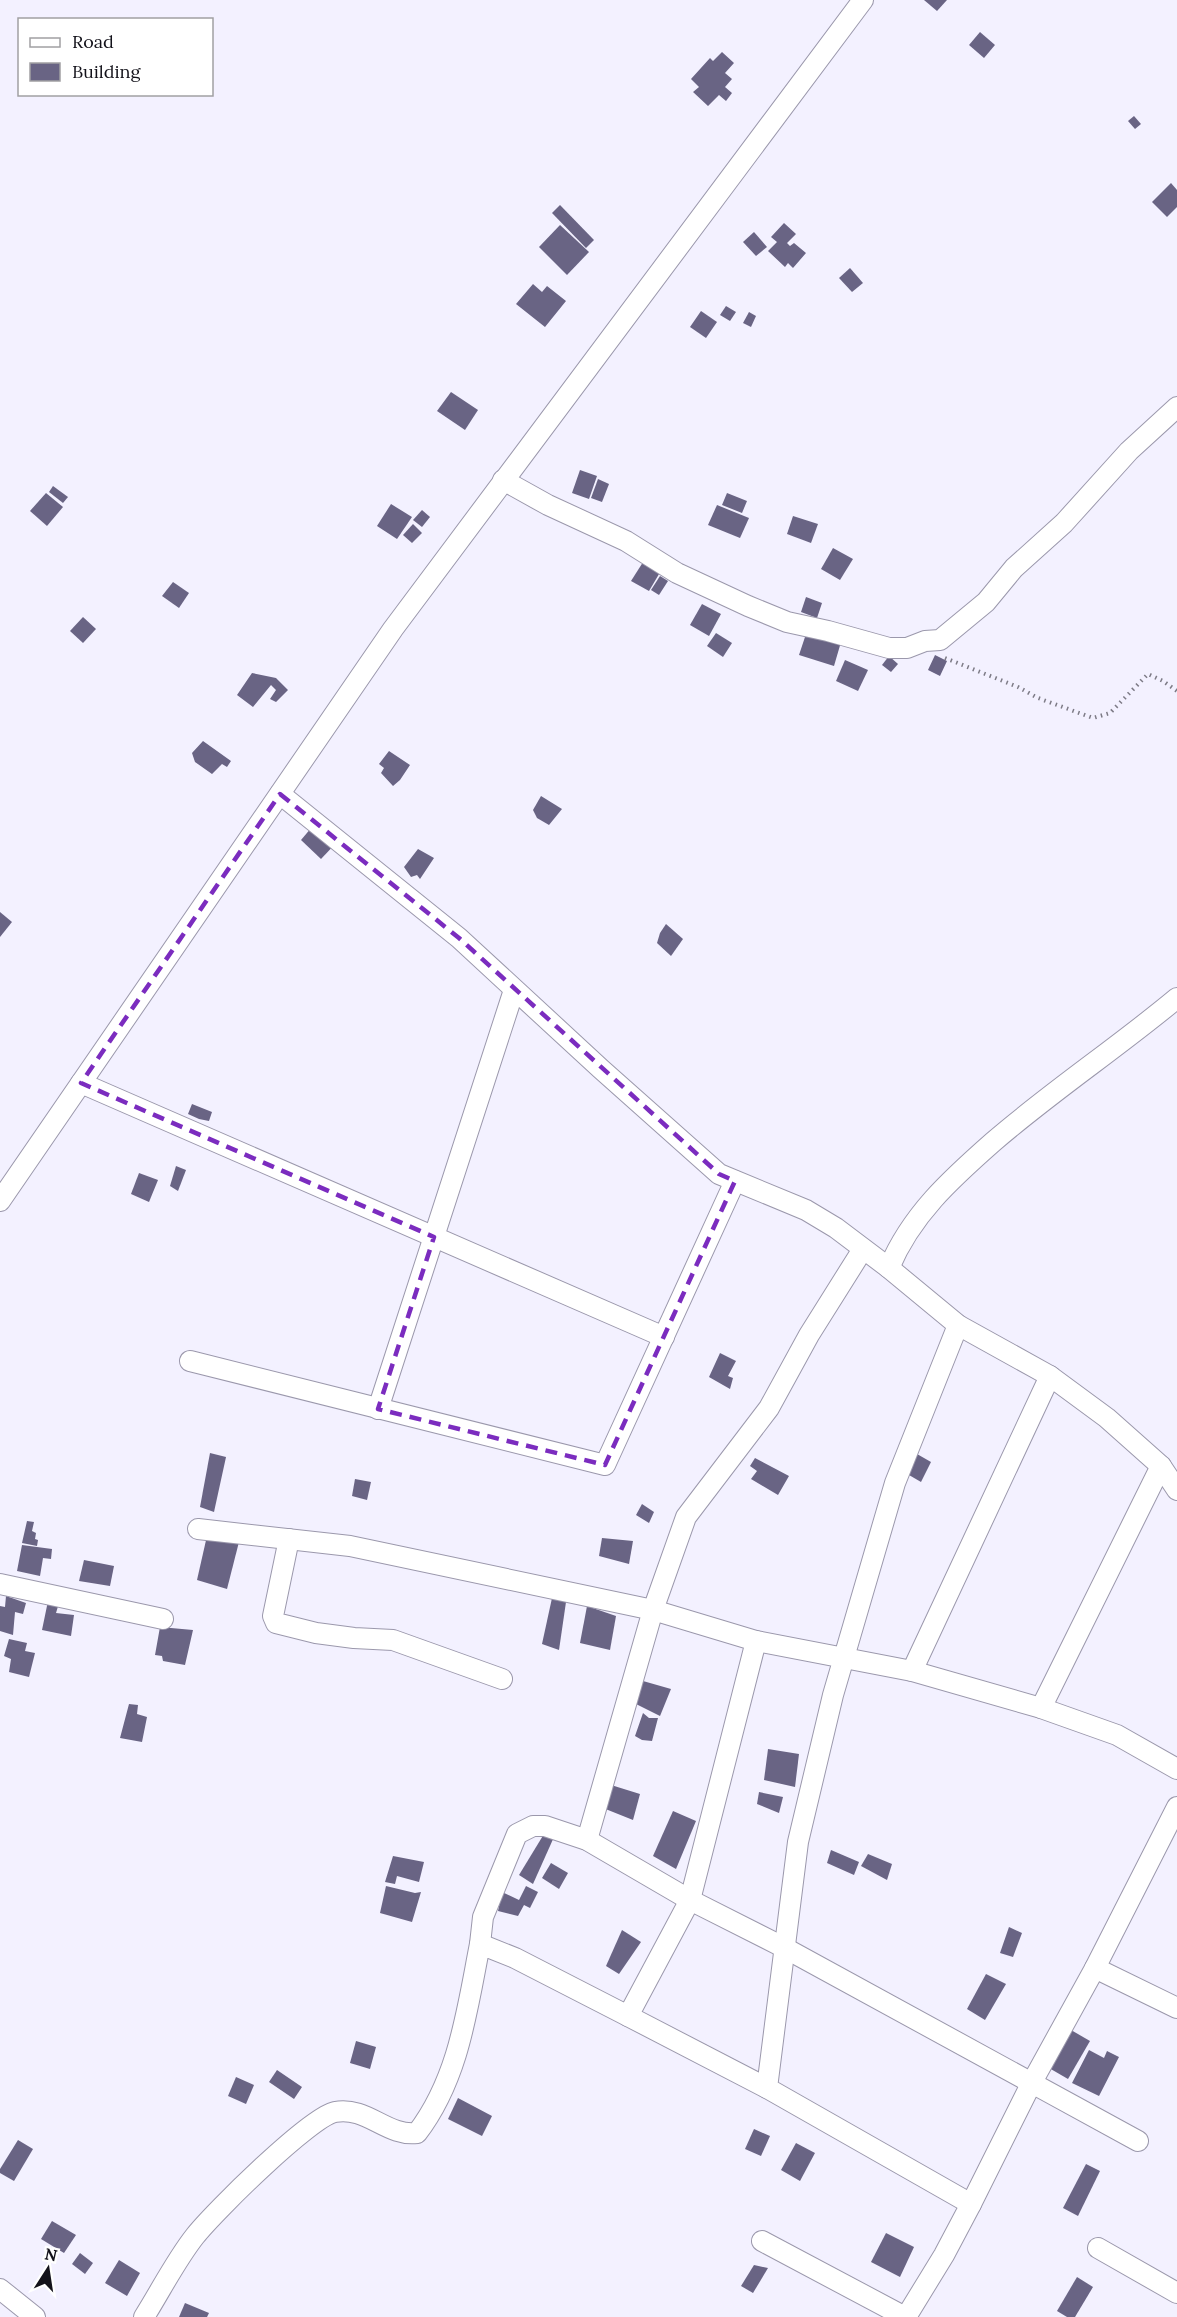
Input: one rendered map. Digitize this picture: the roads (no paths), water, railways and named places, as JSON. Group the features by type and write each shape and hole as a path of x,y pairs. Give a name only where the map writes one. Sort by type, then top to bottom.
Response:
{"street":[{"path":"0,1201 393,629 863,0"},
{"path":"503,480 548,506 626,541 677,573 748,606 787,622 888,648 907,648 925,641 940,640 986,602 1014,568 1064,523 1129,451 1177,407"},
{"path":"280,794 459,938 719,1174 806,1210 889,1268 958,1325 1050,1376 1107,1418 1161,1466 1177,1490"},
{"path":"378,1409 514,990"},
{"path":"889,1268 898,1246 920,1214 951,1179 1023,1116 1177,998"},
{"path":"81,1083 664,1337"},
{"path":"190,1361 605,1465 735,1181"},
{"path":"587,1840 653,1610 686,1517 769,1408 809,1335 863,1249"},
{"path":"767,2088 798,1842 833,1695 895,1483 958,1325"},
{"path":"912,1671 1050,1376"},
{"path":"1041,1708 1161,1466"},
{"path":"198,1529 350,1546 653,1610 756,1641 912,1671 1041,1708 1117,1735 1177,1769"},
{"path":"289,1539 273,1616 276,1623 325,1634 393,1640 502,1679"},
{"path":"0,1584 163,1619"},
{"path":"628,2016 690,1900 756,1641"},
{"path":"762,2241 905,2317 944,2255 1177,1807"},
{"path":"144,2317 195,2236 286,2146 325,2115 338,2111 358,2112 405,2134 417,2133 446,2084 460,2045 480,1944 483,1917 517,1834 533,1826 545,1827 587,1840 690,1900 783,1947 1138,2141"},
{"path":"480,1944 514,1958 767,2088 971,2204"},
{"path":"1095,1968 1177,2008"},
{"path":"1098,2248 1177,2293"},
{"path":"0,2289 35,2317"}]}
